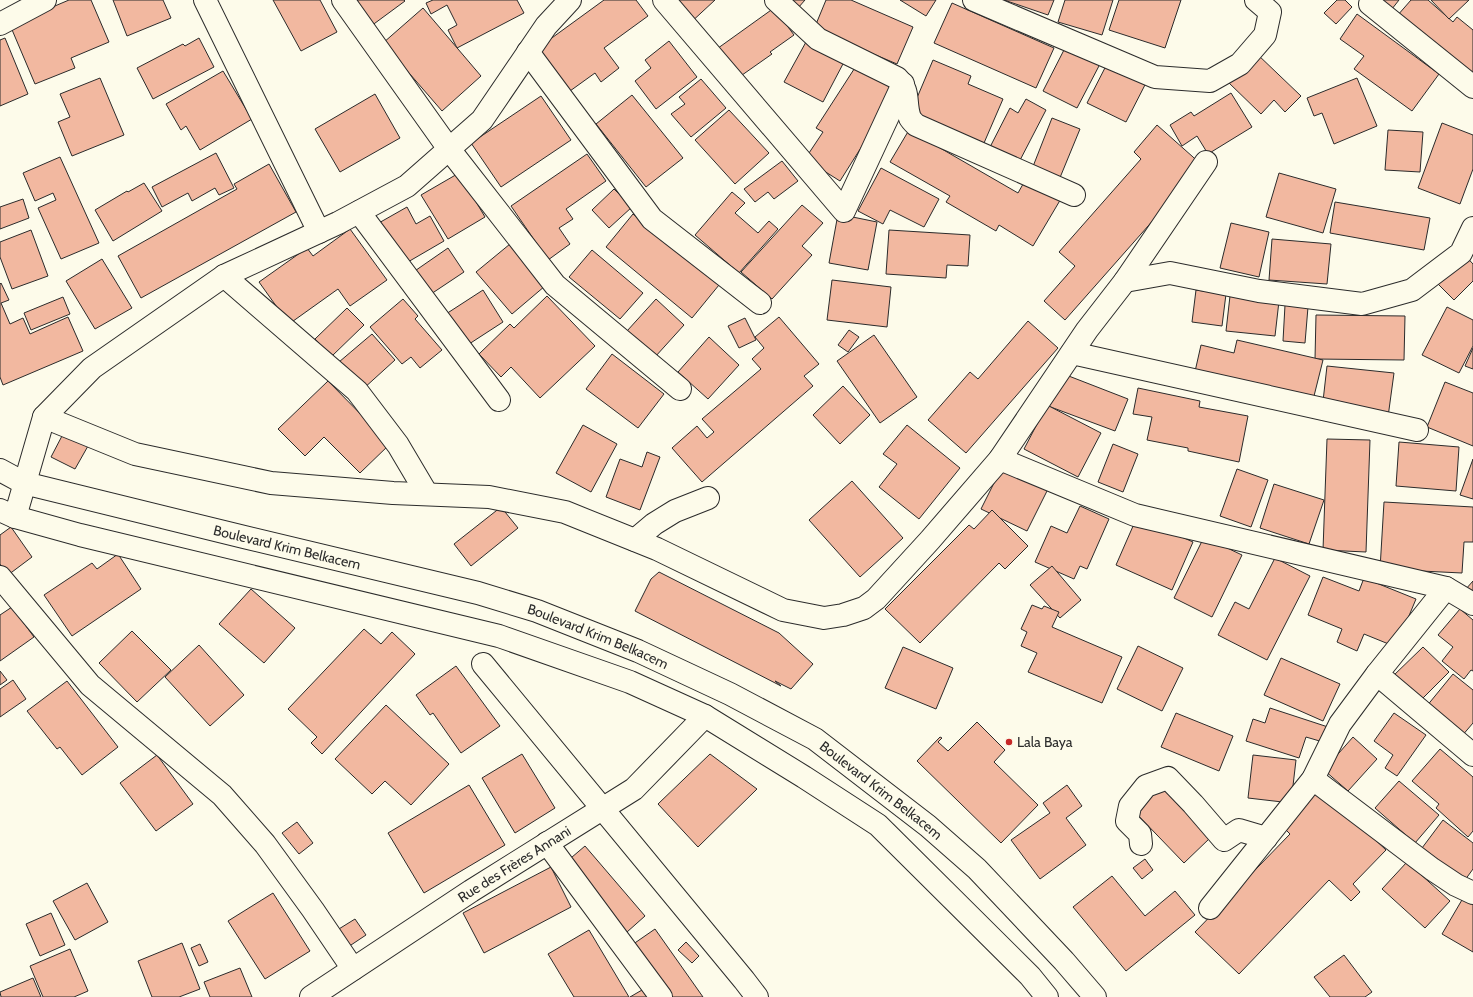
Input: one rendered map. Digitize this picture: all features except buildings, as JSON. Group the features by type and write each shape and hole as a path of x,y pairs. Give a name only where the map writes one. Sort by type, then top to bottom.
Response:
{"street":[{"path":"0,24 45,0"},
{"path":"205,0 319,232"},
{"path":"343,0 449,149 555,285 680,390"},
{"path":"570,0 546,26 482,120 407,186 319,232 224,276 92,368 44,417 24,483 8,513 80,535 499,636 630,682 705,716 878,825 1051,997"},
{"path":"664,0 844,211 903,84"},
{"path":"776,0 818,39 897,78 903,84 910,118 916,125 1074,195"},
{"path":"974,0 1155,77 1210,81 1240,64 1265,36 1270,12 1256,0"},
{"path":"1370,4 1473,87"},
{"path":"528,52 652,219 760,303"},
{"path":"44,417 135,454 226,474 271,482 393,493 489,497 565,512 657,549 782,610 824,618 843,615 864,608 876,599 1000,459 1087,330 1125,281 1206,162"},
{"path":"359,212 499,400"},
{"path":"1125,281 1170,273 1259,291 1362,304 1412,290 1461,253 1473,228"},
{"path":"224,276 357,391 398,445 427,494"},
{"path":"1072,353 1417,430"},
{"path":"1000,459 1135,515 1446,588 1473,604"},
{"name":"Boulevard Krim Belkacem","path":"0,470 24,483 478,592 537,611 645,654 730,694 816,739 928,826 972,864 1064,961 1095,997"},
{"path":"635,540 654,524 675,511 708,498"},
{"path":"0,576 90,685 222,795 265,844 313,910 353,969"},
{"path":"1210,908 1313,778 1340,724 1376,674 1446,588"},
{"path":"482,664 757,997"},
{"path":"1376,674 1473,755"},
{"name":"Rue des Frères Annani","path":"311,997 471,891 634,789 705,716"},
{"path":"1141,844 1140,834 1127,821 1130,806 1146,786 1168,778 1224,840 1239,830 1266,838"},
{"path":"1313,778 1432,869 1456,885 1473,893"},
{"path":"547,843 661,997"},
{"path":"1064,961 1089,997"},
{"path":"1030,976 1047,997"}],"place":[{"name":"Lala Baya","path":"1009,742"}]}
